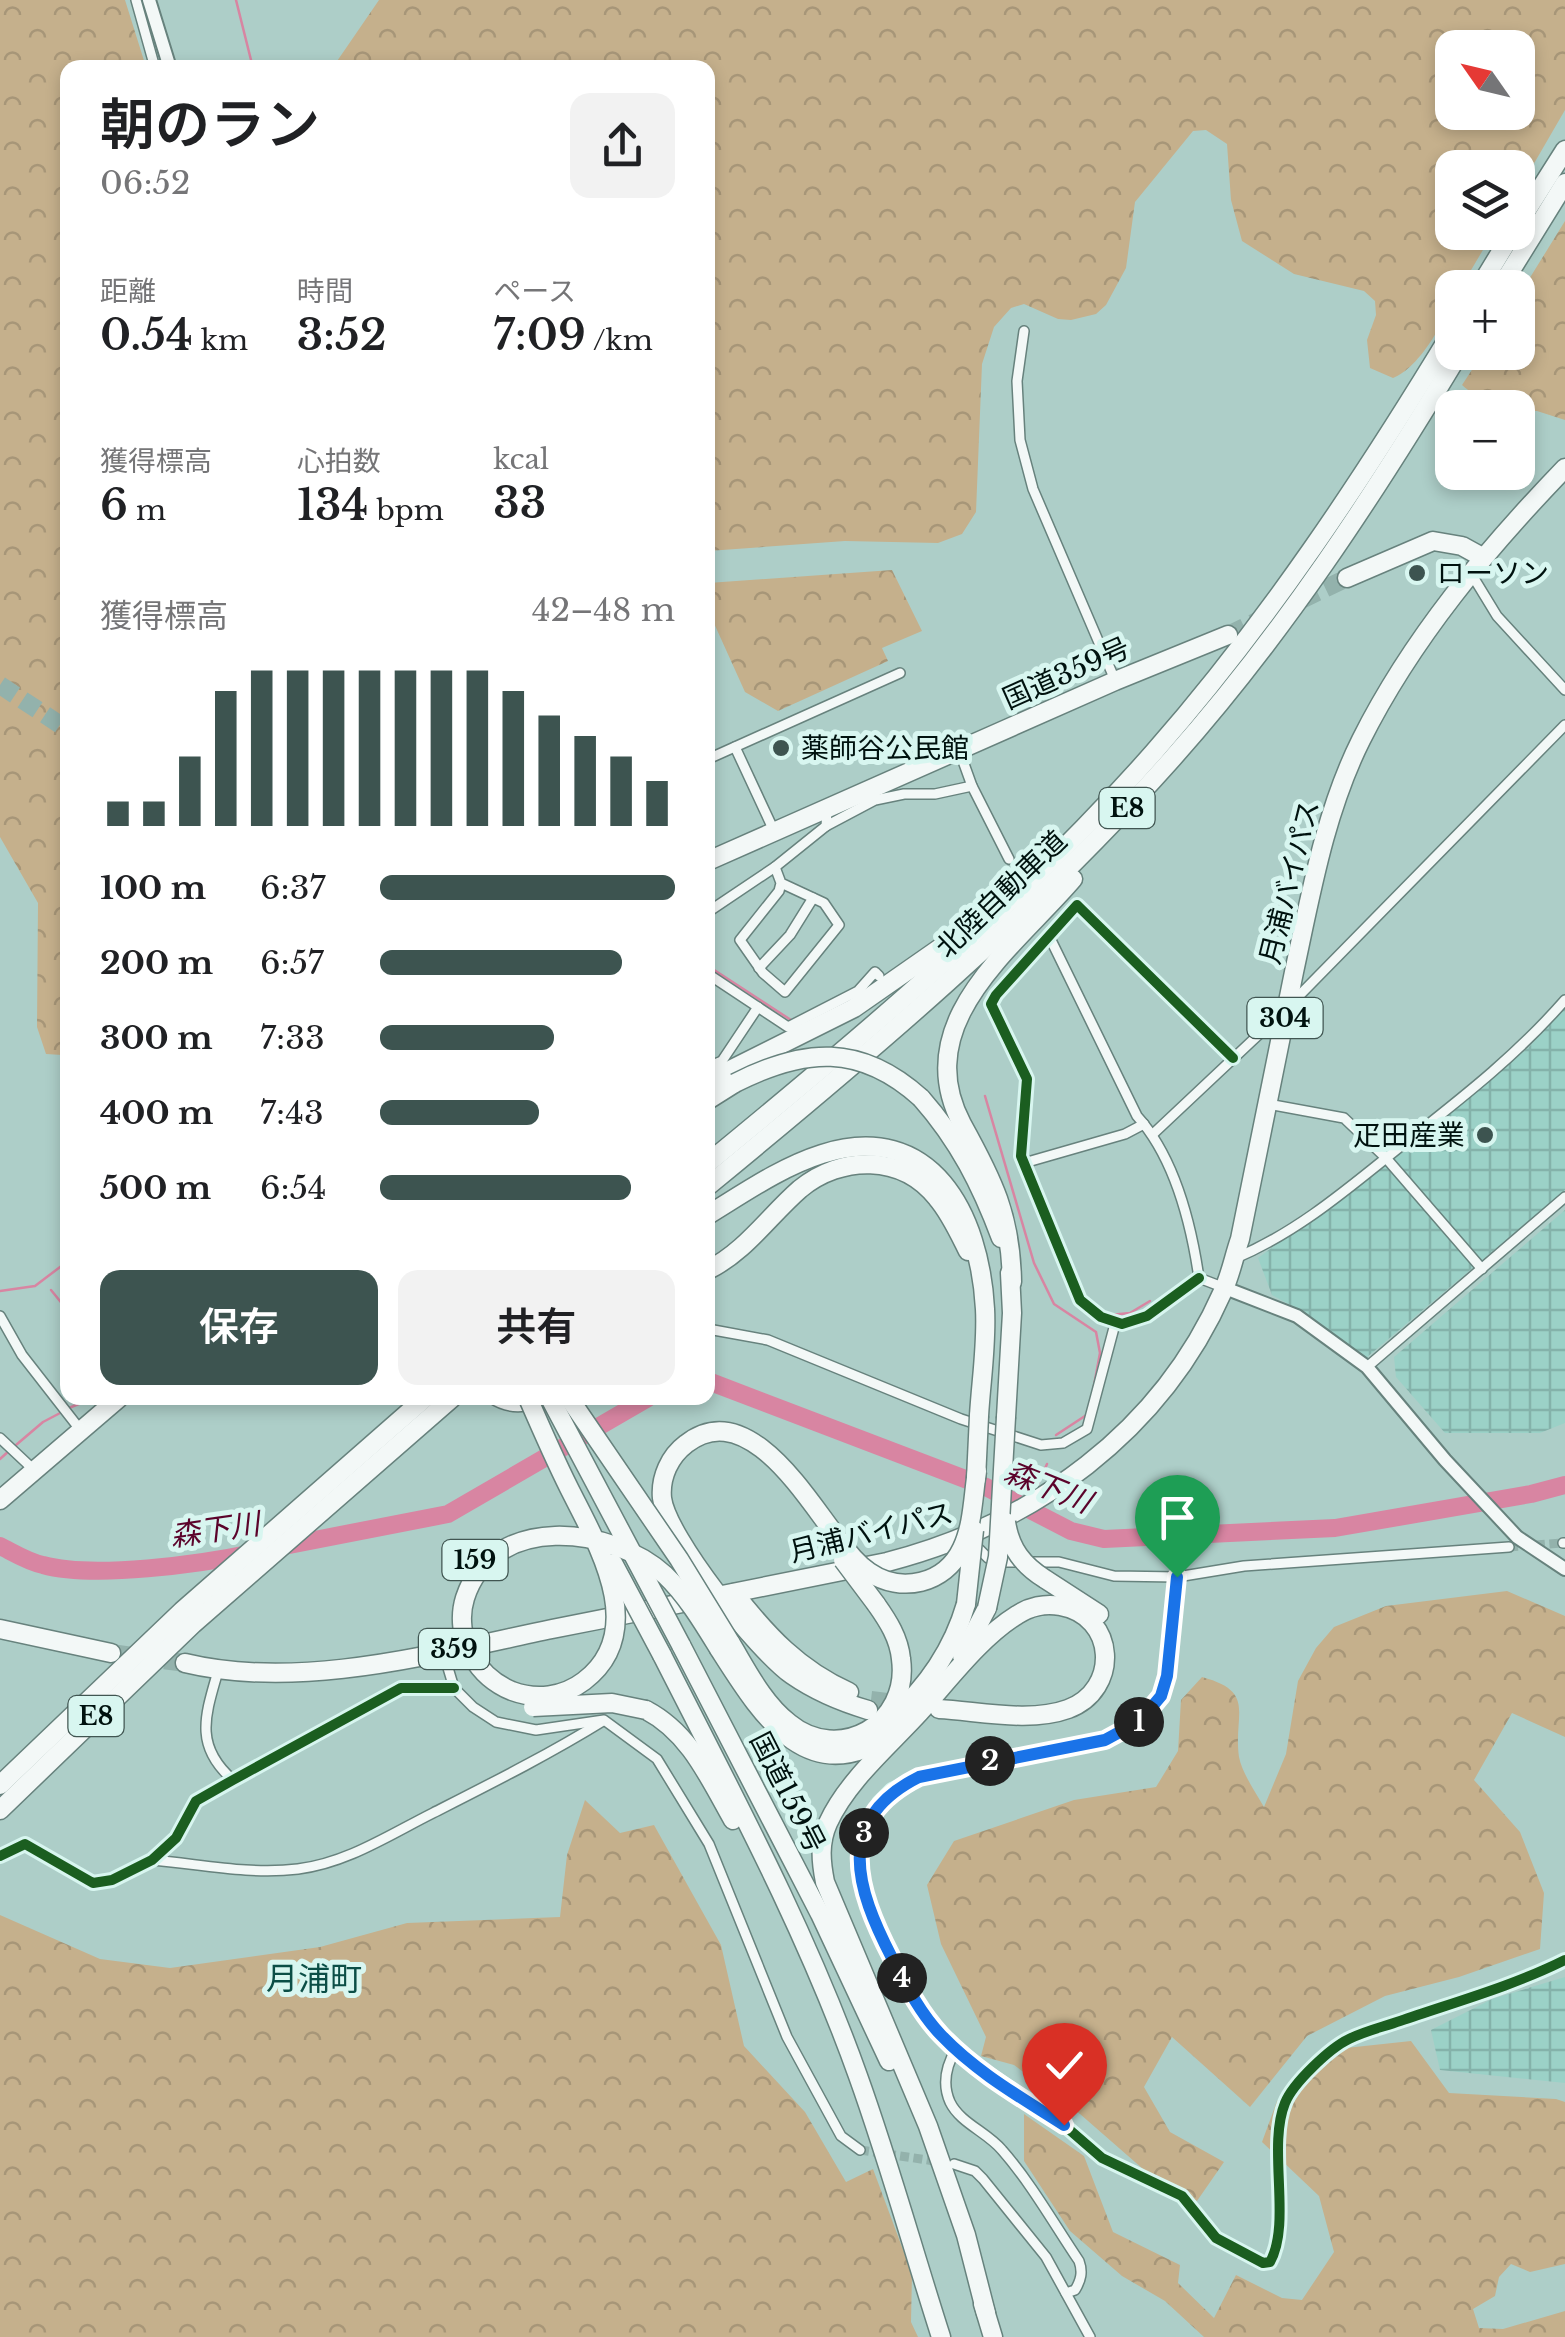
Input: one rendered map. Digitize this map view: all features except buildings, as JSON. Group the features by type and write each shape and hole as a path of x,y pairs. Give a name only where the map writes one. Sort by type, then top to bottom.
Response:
{"highway":[{"path":"1535,197 1565,150"},
{"path":"1511,270 1565,183"},
{"name":"北陸自動車道","path":"715,1157 964,944 1085,826 1152,754 1203,695 1291,580 1377,454 1435,360"},
{"name":"北陸自動車道","path":"715,1180 978,956 1092,845 1172,759 1309,586 1449,370"},
{"name":"304","path":"1482,557 1565,468"},
{"path":"1347,578 1434,541 1462,546 1482,557"},
{"name":"月浦バイパス","path":"184,1664 218,1672 282,1674 443,1652 888,1562 989,1528 1052,1493 1083,1470 1126,1431 1171,1380 1225,1288 1320,847 1356,750 1408,658 1472,576 1482,557"},
{"name":"国道359号","path":"715,859 775,833 827,818 959,750 1115,680 1228,635"},
{"path":"715,1077 830,1021 916,968 1034,870 1152,754"},
{"path":"1004,1472 1009,1539 1020,1558 1090,1606 1110,1629 1117,1659 1113,1680 1100,1700 1083,1714 1049,1723 936,1708 987,1608 998,1557 1012,1282 1003,1207 950,1096 946,1068 950,1038 962,1008 984,977 1095,855 1172,759"},
{"path":"715,1096 735,1083 794,1060 842,1056 886,1071 921,1098 958,1145 980,1184 1012,1282"},
{"path":"715,1210 778,1173 822,1154 856,1147 888,1150 931,1169 952,1191 966,1217 985,1314 972,1571 966,1604 951,1644 921,1688 888,1722 850,1739"},
{"path":"715,1265 740,1248 803,1186 827,1172 851,1164 891,1166 915,1178 937,1197 981,1281"},
{"path":"2,1498 111,1405"},
{"path":"323,1484 408,1405"},
{"name":"E8","path":"0,1810 323,1484 417,1405"},
{"name":"E8","path":"0,1785 188,1617 446,1405"},
{"name":"159","path":"533,1405 544,1436 587,1523 593,1537 594,1539 600,1551 606,1566 616,1608 614,1634 596,1670 576,1687 553,1696 514,1692 482,1670 469,1650 462,1628 463,1605 472,1581 488,1561 512,1545 554,1536 582,1537 594,1539 597,1540 626,1550 653,1566 684,1597 788,1723 825,1740 850,1739"},
{"name":"国道159号","path":"534,1405 761,1851 808,1956 859,2077 941,2337"},
{"name":"国道159号","path":"552,1405 681,1646 877,2032 939,2177 993,2337"},
{"name":"159","path":"574,1405 686,1570 724,1646"},
{"path":"870,1705 836,1699 793,1676 759,1646 685,1526 673,1487 680,1468 700,1447 728,1444 754,1454 864,1569 882,1580 903,1585 934,1578 951,1565 963,1546 977,1471"},
{"name":"159","path":"808,1956 691,1748 672,1726 646,1710 612,1702 552,1708 524,1706 486,1689 466,1668 451,1629 456,1589 471,1564 494,1543 523,1530 559,1524 606,1530 665,1562 690,1587 764,1716 781,1734 801,1746 826,1753 852,1752 876,1743 936,1708 1034,1714 1072,1708 1092,1692 1106,1668 1100,1633 1083,1614 1050,1604 1027,1610 993,1635 936,1708 841,1801 827,1825 821,1858 830,1894 888,2025 934,2144 966,2235 986,2313"},
{"path":"832,1539 898,1644 898,1695 876,1726 850,1739"},
{"path":"0,1630 111,1653"},
{"path":"899,1728 960,1659"}],"street":[{"path":"136,0 153,60"},
{"path":"150,0 168,60"},
{"path":"1024,331 1017,381 1020,440 1033,489 1115,680"},
{"path":"1472,576 1497,616 1565,690"},
{"path":"715,756 900,674"},
{"path":"1154,1134 1287,1008 1565,725"},
{"path":"736,746 775,833"},
{"path":"959,750 972,786 1010,859"},
{"path":"715,907 774,867 827,818 875,800 972,786"},
{"path":"774,867 779,891 740,940 759,968 785,992 839,925 824,904 780,883"},
{"path":"759,968 790,935 813,898"},
{"path":"1199,1278 1148,1316 1115,1324 1080,1300 1024,1163 1027,1080 991,1004 1077,906 1233,1058"},
{"path":"1050,936 1136,1116 1154,1134 1194,1242 1199,1278"},
{"path":"715,979 788,1028 858,991 875,972 879,976"},
{"path":"1234,1259 1271,1243 1386,1158 1533,1038 1565,1000"},
{"path":"715,1064 722,1061 758,1007"},
{"path":"1267,1104 1344,1118 1386,1158 1482,1269"},
{"path":"1024,1163 1125,1134 1144,1124"},
{"path":"1367,1367 1565,1197"},
{"path":"1199,1278 1297,1316 1367,1367 1513,1542 1565,1569"},
{"path":"0,1316 22,1356 60,1404"},
{"path":"715,1329 768,1340 960,1419 1041,1445 1063,1443 1087,1429 1115,1324"},
{"path":"61,1405 82,1432"},
{"path":"502,1405 527,1405"},
{"path":"0,1438 34,1470"},
{"path":"970,1536 979,1552 999,1562 1059,1562 1114,1576 1177,1577 1244,1566 1513,1542"},
{"path":"1177,1577 1167,1676 1161,1696 1140,1721 1105,1740 919,1777 892,1790 867,1822 858,1865 873,1922 910,1992 938,2033 956,2050 1064,2125 1102,2158 1182,2196 1216,2238 1263,2263 1270,2262 1276,2252 1277,2190 1286,2102 1310,2069 1346,2040 1565,1960"},
{"path":"443,1652 454,1688 496,1722 523,1728 562,1729 604,1720 657,1759 709,1844 787,2037 841,2136 860,2150"},
{"path":"218,1672 205,1724 207,1747 218,1766 233,1780"},
{"path":"0,1856 25,1844 92,1883 112,1880 152,1860 176,1838 196,1801 233,1780 401,1688 454,1688"},
{"path":"152,1860 234,1870 294,1870 325,1864 459,1800 604,1720"},
{"path":"956,2050 945,2082 950,2100 964,2119 1006,2154 1079,2261 1079,2284 1076,2290 1066,2293"},
{"path":"954,2164 983,2179 1046,2256 1090,2337"}],"shaded area":[{"path":"1565,1008 1565,1190 1366,1358 1312,1317 1272,1295 1258,1258 1420,1136 1529,1047"},
{"path":"1565,1210 1565,1423 1540,1433 1445,1433 1396,1377 1394,1357"},
{"path":"1565,1977 1565,2083 1440,2070 1431,2030 1492,1999"}],"green space":[{"path":"0,0 125,0 144,60 60,60 60,1055 46,1054 37,1027 38,903 0,837"},
{"path":"379,0 1565,0 1565,110 1535,162 1535,150 1435,150 1435,250 1483,250 1471,270 1435,270 1435,334 1403,373 1393,378 1370,368 1367,340 1376,315 1375,301 1364,291 1294,274 1242,241 1231,200 1227,144 1206,130 1193,131 1135,202 1126,268 1106,305 1096,314 1071,320 1058,319 1024,304 1011,308 994,327 982,364 976,512 962,534 938,543 845,541 715,550 715,60 338,60"},
{"path":"1565,221 1565,420 1535,411 1535,390 1469,390 1462,385 1472,370 1535,370 1535,270"},
{"path":"892,570 922,631 882,648 888,661 778,711 745,692 715,626 715,583"},
{"path":"1507,1591 1565,1616 1565,1737 1512,1713 1474,1780 1520,1832 1544,1893 1540,1949 1459,1977 1385,1996 1307,2036 1250,2107 1172,2037 1144,2087 1170,2132 1224,2162 1197,2201 1151,2176 1080,2114 1014,2065 981,2056 986,2037 941,1944 927,1885 954,1841 1074,1800 1156,1787 1178,1751 1181,1700 1202,1677 1219,1683 1236,1697 1239,1757 1264,1807 1286,1754 1298,1681 1316,1648 1334,1627 1386,1606"},
{"path":"585,1800 620,1833 654,1825 721,1945 744,2046 805,2112 846,2182 873,2169 912,2274 911,2322 918,2337 0,2337 0,1915 100,1959 170,1968 320,1947 407,1923 560,1917 567,1855"},
{"path":"1411,2041 1449,2093 1565,2102 1565,2264 1530,2272 1511,2264 1499,2277 1495,2296 1473,2309 1479,2328 1503,2329 1565,2311 1565,2337 1204,2337 1165,2301 1122,2276 1070,2231 1024,2161 1024,2114 1084,2156 1113,2232 1180,2265 1178,2283 1214,2318 1236,2275 1282,2298 1302,2300 1334,2252 1319,2196 1262,2142 1277,2101 1327,2050"}],"waterway":[{"path":"236,0 251,60"},
{"path":"715,971 794,1022"},
{"path":"985,1096 1034,1263 1054,1304 1096,1332 1100,1353 1093,1391"},
{"path":"0,1291 35,1286 60,1267"},
{"path":"51,1290 60,1301"},
{"path":"1110,1315 1130,1313 1150,1301"},
{"name":"森下川","path":"715,1384 986,1487 1071,1531 1104,1539 1335,1528 1565,1485"},
{"path":"69,1408 76,1405"},
{"name":"森下川","path":"279,1547 448,1514 636,1405"},
{"path":"16,1445 62,1412"},
{"path":"1056,1435 1088,1414"},
{"path":"0,1459 10,1450"},
{"path":"1011,1486 1038,1484 1047,1464"},
{"name":"森下川","path":"0,1546 37,1564 90,1571 177,1565 253,1553"}],"tunnel":[{"path":"1228,635 1347,578"},
{"path":"0,685 60,725"},
{"path":"1009,859 1025,889"},
{"path":"1509,1547 1563,1543"},
{"path":"111,1653 185,1663"},
{"path":"871,1700 905,1704"},
{"path":"860,2150 941,2162"}],"cycle path":[{"path":"1199,1278 1147,1316 1122,1324 1101,1317 1080,1300 1021,1156 1027,1079 991,1004 1077,905 1233,1058"},
{"path":"1177,1577 1167,1677 1161,1695 1140,1721 1105,1740 919,1777 892,1790 879,1803 861,1841 858,1865 873,1921 909,1993 938,2033 967,2059 1064,2125 1102,2158 1182,2196 1216,2238 1263,2263 1270,2262 1279,2227 1280,2121 1289,2095 1313,2067 1355,2036 1504,1986 1565,1960"},
{"path":"0,1856 25,1844 93,1883 112,1880 152,1860 176,1838 196,1801 233,1780 401,1688 454,1688"}],"place":[{"name":"ローソン","path":"1417,573"},
{"name":"薬師谷公民館","path":"781,748"},
{"name":"疋田産業","path":"1485,1135"}],"district":[{"name":"月浦町","path":"314,1979"}],"route":[{"path":"1064,2125 967,2059 938,2033 910,1992 873,1922 858,1865 861,1841 879,1804 892,1790 919,1777 1105,1740 1140,1721 1161,1696 1167,1676 1177,1577"}]}
